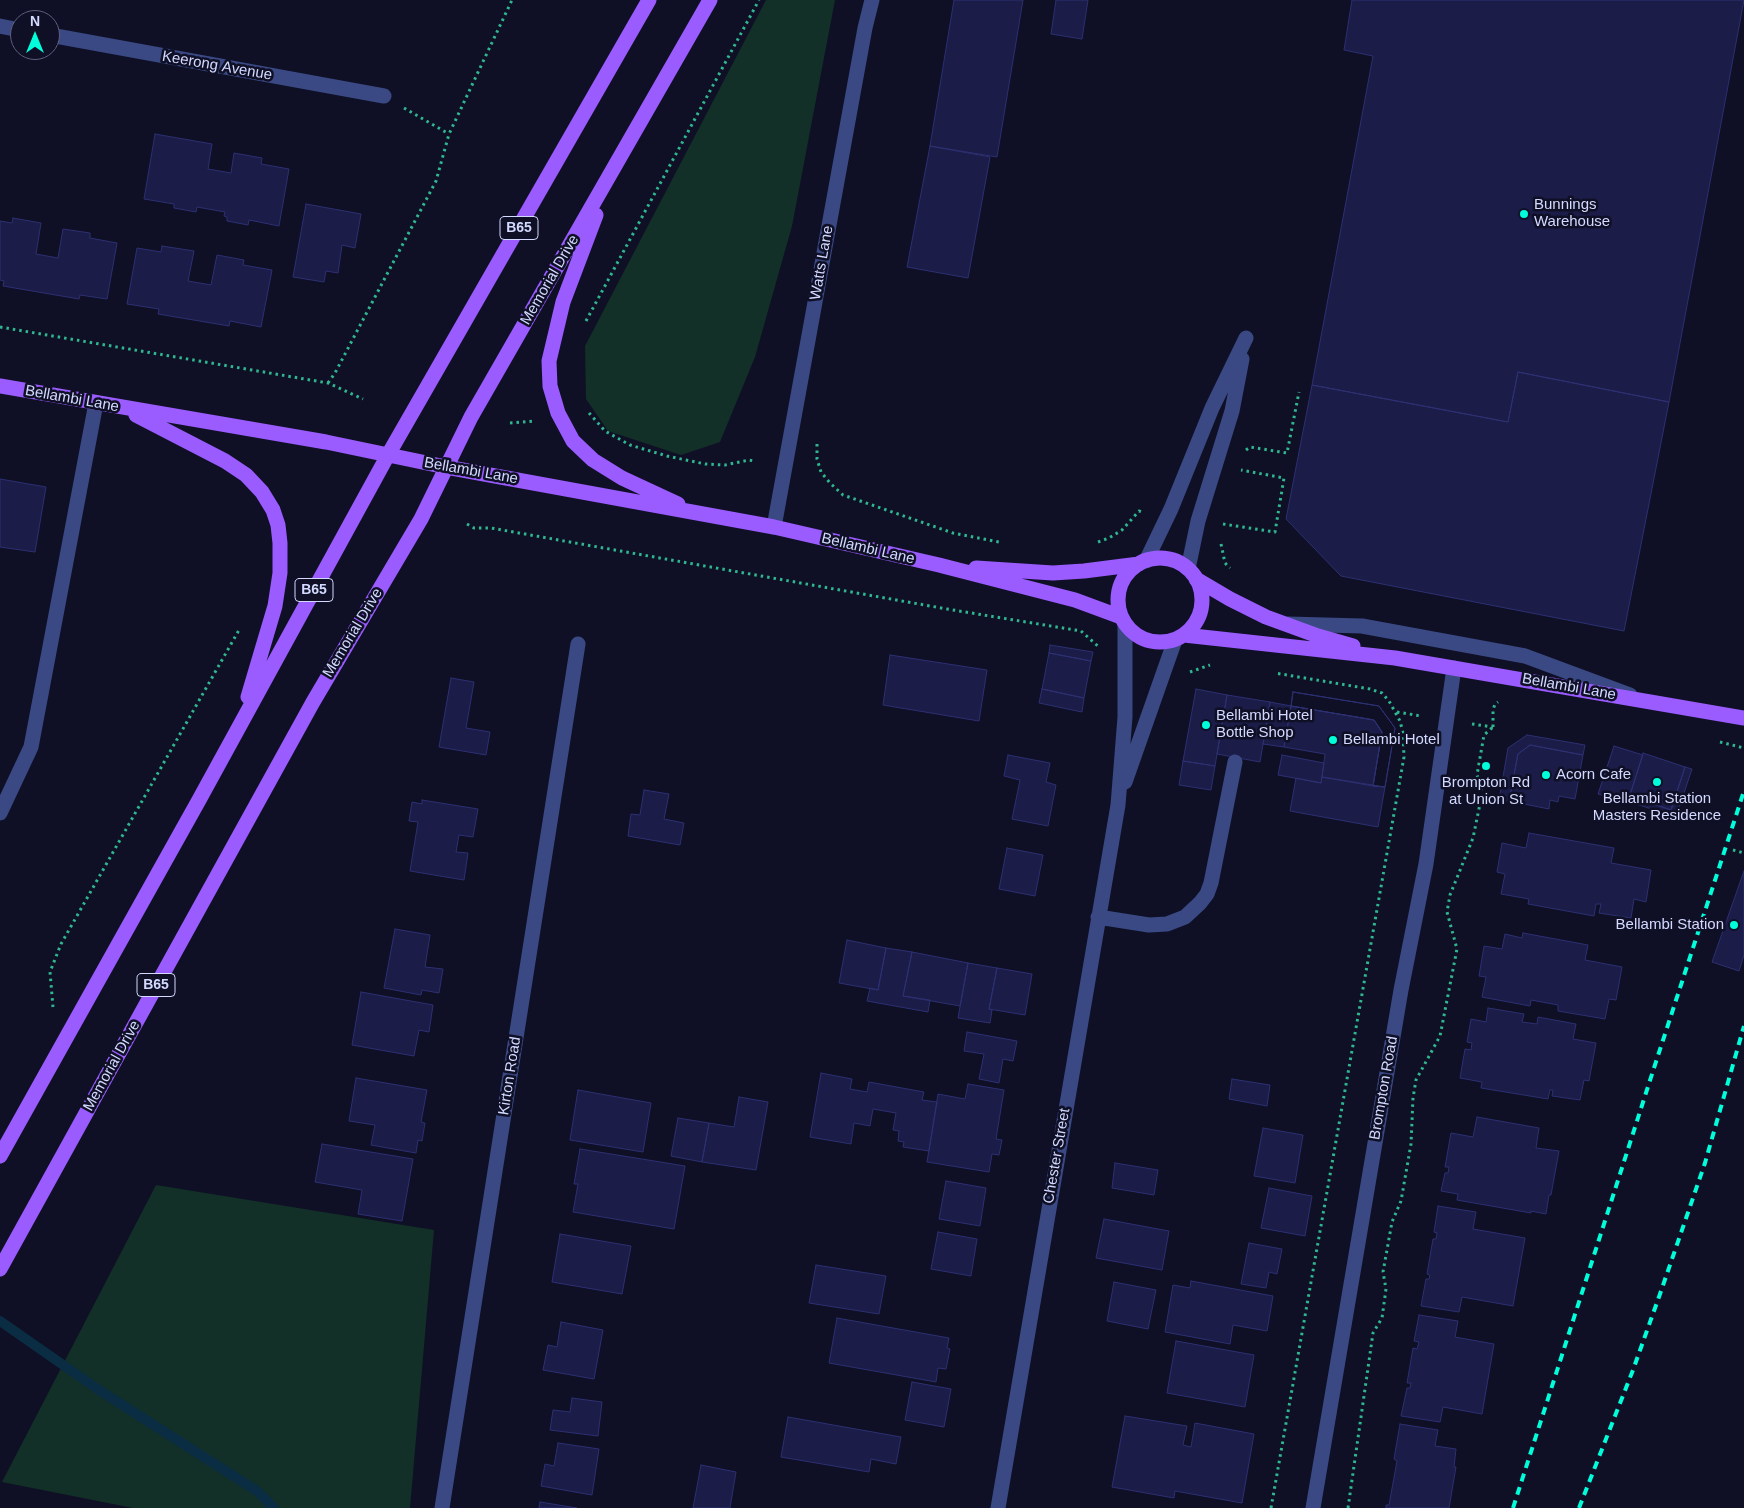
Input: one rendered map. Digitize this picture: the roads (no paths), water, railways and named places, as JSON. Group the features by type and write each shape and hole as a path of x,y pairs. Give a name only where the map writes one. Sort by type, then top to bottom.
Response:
{"main road":[{"name":"B65","path":"0,1156 388,455 649,0"},
{"name":"Memorial Drive","path":"0,1269 313,702 421,519 471,417 710,0"},
{"path":"613,171 563,302 549,361 550,386 558,413 573,441 593,460 622,478 697,513"},
{"name":"Bellambi Lane","path":"0,386 326,442 774,527 939,565"},
{"path":"123,408 225,461 257,486 273,510 278,525 280,543 280,573 275,606 240,725"},
{"path":"939,565 1053,573 1142,563 1157,558 1168,559 1179,562 1192,574 1230,599 1266,617 1318,636 1394,658"},
{"path":"1142,563 1129,572 1122,581 1118,599 1123,620 1132,632 1152,642 1164,642 1180,637 1193,627 1200,616 1201,590 1192,574"},
{"path":"939,565 1074,600 1123,620"},
{"path":"1180,637 1394,658"},
{"name":"Bellambi Lane","path":"1394,658 1744,718"}],"street":[{"name":"Watts Lane","path":"774,527 863,38 872,0"},
{"name":"Keerong Avenue","path":"60,37 384,96"},
{"path":"1142,563 1165,520 1212,408 1246,338 1232,410 1196,530 1192,574"},
{"path":"0,813 32,747 96,403"},
{"path":"1118,805 1125,717 1123,620"},
{"path":"1287,624 1362,626 1525,656 1644,700"},
{"path":"1118,805 1164,670 1180,637"},
{"name":"Kirton Road","path":"442,1508 578,644"},
{"name":"Brompton Road","path":"1313,1508 1401,990 1426,864 1454,668"},
{"path":"1098,917 1149,925 1167,924 1185,917 1200,903 1207,894 1211,883 1235,762"},
{"name":"Chester Street","path":"998,1508 1118,805"}],"waterway":[{"path":"0,1321 99,1390 257,1491 274,1508"}],"railway":[{"path":"1513,1508 1744,791"},
{"path":"1579,1508 1633,1370 1705,1163 1744,1026"}],"place":[{"name":"Bunnings Warehouse","path":"1524,214"},
{"name":"Bellambi Hotel Bottle Shop","path":"1206,725"},
{"name":"Bellambi Hotel","path":"1333,740"},
{"name":"Brompton Rd at Union St","path":"1486,766"},
{"name":"Acorn Cafe","path":"1546,775"},
{"name":"Bellambi Station Masters Residence","path":"1657,782"},
{"name":"Bellambi Station","path":"1734,925"}]}
